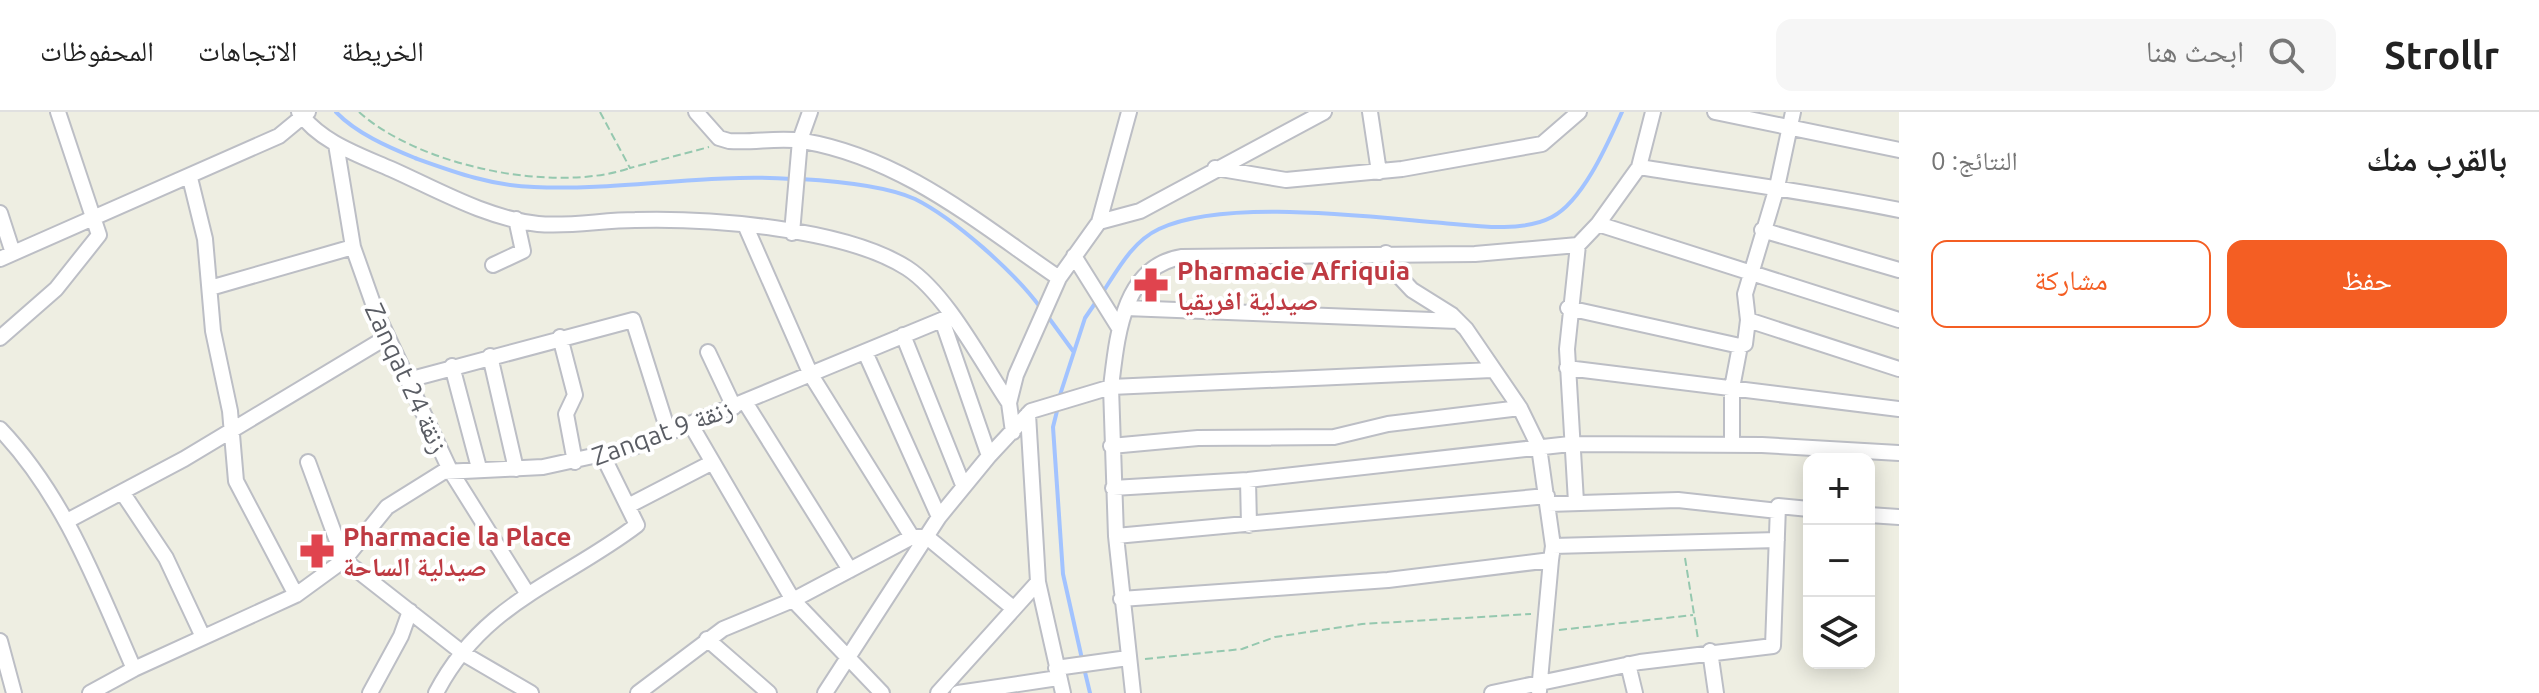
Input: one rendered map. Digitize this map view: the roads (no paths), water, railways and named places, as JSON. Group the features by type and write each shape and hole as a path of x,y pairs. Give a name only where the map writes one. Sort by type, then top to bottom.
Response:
{"street":[{"path":"0,338 56,289 99,235 58,112"},
{"path":"696,112 719,138 729,141 800,140 878,163 954,202 1059,278"},
{"path":"1013,432 1009,403 1016,375 1059,278 1099,222 1129,112"},
{"path":"1099,222 1140,211 1323,112"},
{"path":"1370,112 1379,172"},
{"path":"1215,168 1286,180 1379,172 1542,144 1579,112"},
{"path":"1576,502 1567,368 1568,308 1578,245 1598,224 1639,167 1653,112"},
{"path":"1715,112 1792,120 1899,150"},
{"path":"792,233 800,140 807,113"},
{"path":"0,213 6,256 190,178 279,136 303,114 336,144 452,198 516,219 563,225 679,220 838,239 883,254 910,270 1009,403"},
{"path":"1568,308 1740,346 1745,344 1748,320 1744,300 1777,187 1792,120"},
{"name":"Zanqat 24 زنقة","path":"336,144 353,247 387,337 450,470 527,593"},
{"path":"1639,167 1777,187 1899,210"},
{"path":"190,178 205,239 213,331 233,430 236,481 296,595"},
{"path":"493,265 517,257 523,251 516,219"},
{"path":"1598,224 1899,320"},
{"path":"746,227 811,375 919,537 1013,608"},
{"path":"1762,230 1899,270"},
{"path":"1133,693 1116,536 1111,387 1119,328 1144,275 1168,259 1386,253 1475,254 1578,245"},
{"path":"210,288 353,247"},
{"path":"1386,253 1397,274 1412,290 1458,321 1520,408 1539,447 1552,553 1543,614 1539,688"},
{"path":"1074,256 1098,300 1119,328"},
{"path":"1126,308 1458,321"},
{"path":"946,318 989,456"},
{"name":"Zanqat 9 زنقة","path":"90,693 134,669 296,595 344,560 387,507 450,470 516,469 603,456 669,434 946,318"},
{"path":"408,380 633,320 669,434"},
{"path":"1748,320 1899,369"},
{"path":"903,335 963,485"},
{"path":"67,521 233,430 387,337"},
{"path":"560,337 575,395 566,414 575,462"},
{"path":"1732,444 1732,388 1740,346"},
{"path":"708,352 850,570"},
{"path":"865,352 939,517"},
{"path":"490,356 516,469"},
{"path":"452,366 479,468"},
{"path":"1567,368 1899,409"},
{"path":"825,693 919,537 1030,413 1111,387 1492,370"},
{"path":"1111,446 1198,438 1334,437 1388,424 1520,408"},
{"path":"1030,413 1038,582 1063,693"},
{"path":"691,425 793,600 846,660 882,693"},
{"path":"0,429 42,481 67,521 134,669"},
{"path":"1113,488 1248,480 1570,444 1732,444 1899,453"},
{"path":"436,693 488,624 527,593 588,561 638,523 603,456"},
{"path":"308,462 344,560 464,654 531,693"},
{"path":"630,505 711,463"},
{"path":"1248,480 1249,525"},
{"path":"122,492 166,558 203,637"},
{"path":"1116,536 1547,500 1678,500 1778,511"},
{"path":"1492,693 1539,688 1628,664 1705,652 1773,646 1778,506 1803,508"},
{"path":"1875,515 1899,517"},
{"path":"638,693 707,639 919,537"},
{"path":"1121,599 1388,580 1552,553 1777,540"},
{"path":"938,693 1038,582"},
{"path":"370,693 410,611"},
{"path":"707,639 769,693"},
{"path":"0,641 14,693"},
{"path":"1705,652 1716,693"},
{"path":"958,693 1057,673 1076,665 1128,659"},
{"path":"1628,664 1635,693"}],"waterway":[{"path":"336,112 363,133 405,154 503,184 566,188 727,178 792,179"},
{"path":"1103,292 1127,256 1150,234 1187,220 1221,214 1298,212 1498,227 1540,222 1563,209 1584,185 1622,112"},
{"path":"800,179 874,187 915,199 948,219 983,247 1040,307"},
{"path":"1059,398 1085,318 1098,299"},
{"path":"1046,314 1073,351"},
{"path":"1058,407 1053,427 1063,574 1082,659"},
{"path":"1084,668 1090,693"}],"place":[{"name":"Pharmacie Afriquia صيدلية افريقيا","path":"1151,285"},
{"name":"Pharmacie la Place صيدلية الساحة","path":"317,551"}]}
